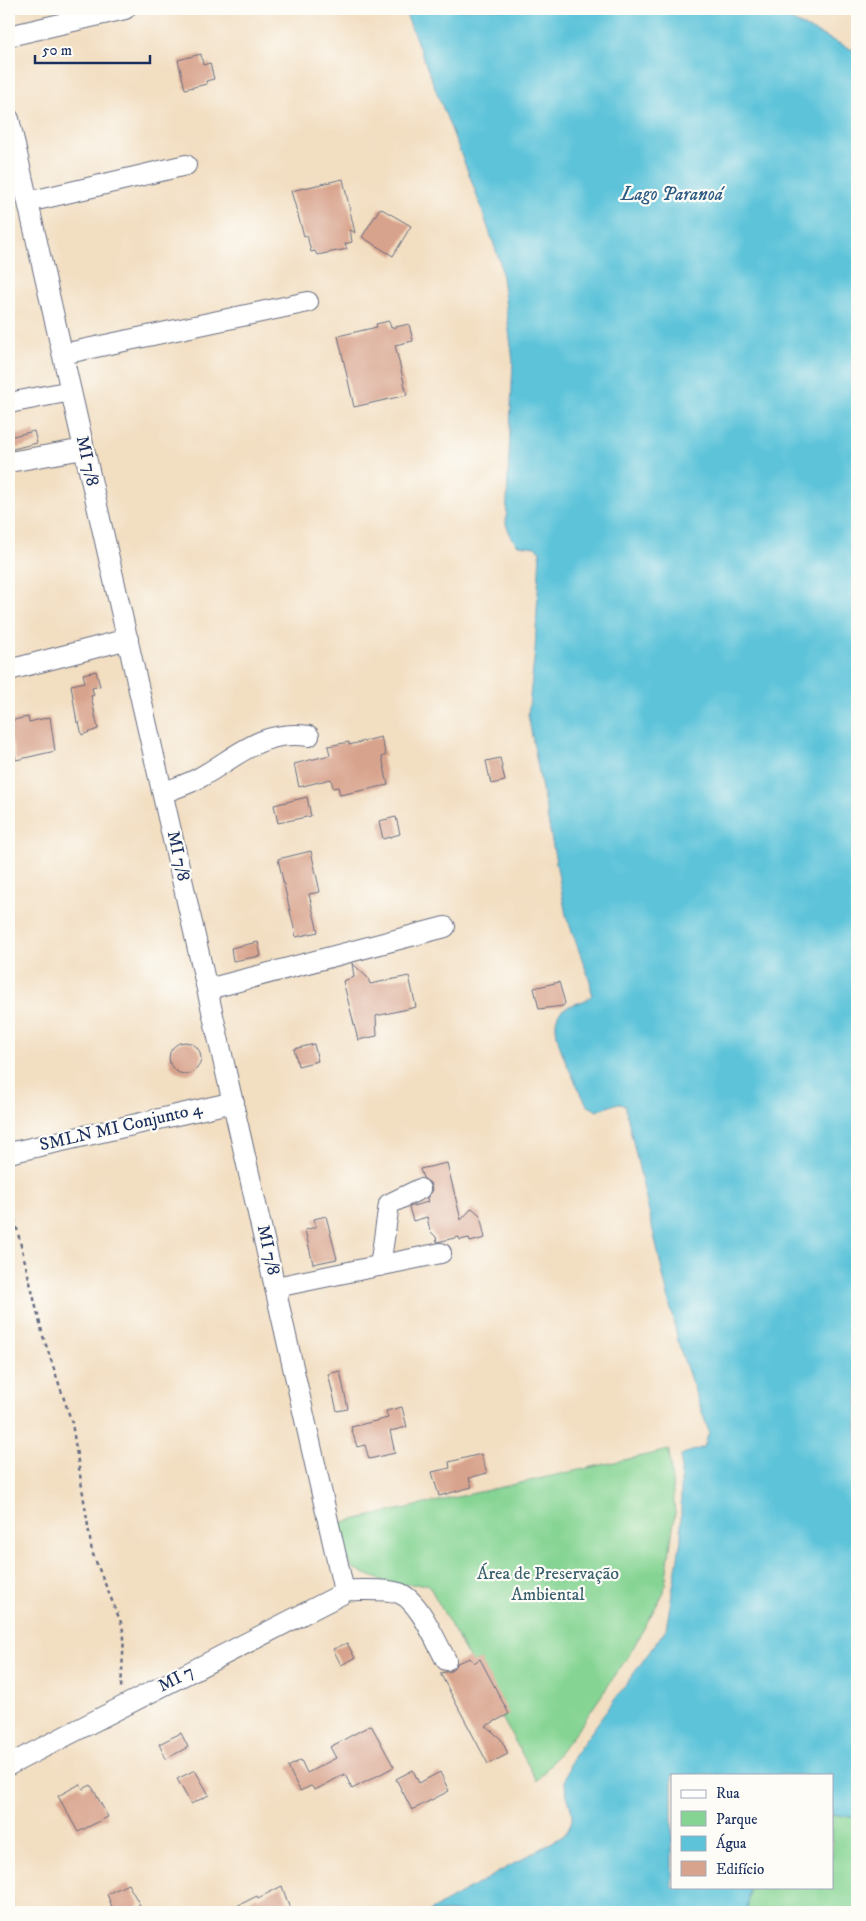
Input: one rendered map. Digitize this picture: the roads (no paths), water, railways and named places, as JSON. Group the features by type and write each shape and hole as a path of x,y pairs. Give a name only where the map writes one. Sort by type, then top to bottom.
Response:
{"street":[{"path":"9,36 125,9"},
{"name":"MI 7/8","path":"9,119 344,1591"},
{"path":"28,202 186,165"},
{"path":"63,354 308,302"},
{"path":"9,403 71,391"},
{"path":"9,462 84,449"},
{"path":"9,670 128,639"},
{"path":"163,793 198,779 255,743 275,736 294,734 309,736"},
{"path":"208,989 445,927"},
{"name":"SMLN MI Conjunto 4","path":"9,1153 234,1102"},
{"path":"380,1266 389,1204 420,1189"},
{"path":"276,1287 441,1253"},
{"path":"344,1591 395,1592 404,1596 414,1605 446,1660"},
{"name":"MI 7","path":"9,1765 344,1591"}],"water":[{"name":"Lago Paranoá","path":"404,9 768,9 857,52 857,1818 834,1814 834,1774 671,1774 671,1888 750,1888 747,1912 428,1912 563,1836 568,1829 571,1823 572,1811 565,1784 573,1757 666,1629 681,1539 681,1457 683,1454 704,1447 709,1432 679,1346 625,1106 618,1103 597,1111 587,1105 564,1057 556,1030 557,1019 561,1011 592,995 590,981 566,915 528,715 535,651 540,551 535,547 518,545 512,539 506,524 513,361 500,262 472,182"}],"park label":[{"name":"Área de Preservação Ambiental","path":"548,1584"}]}
